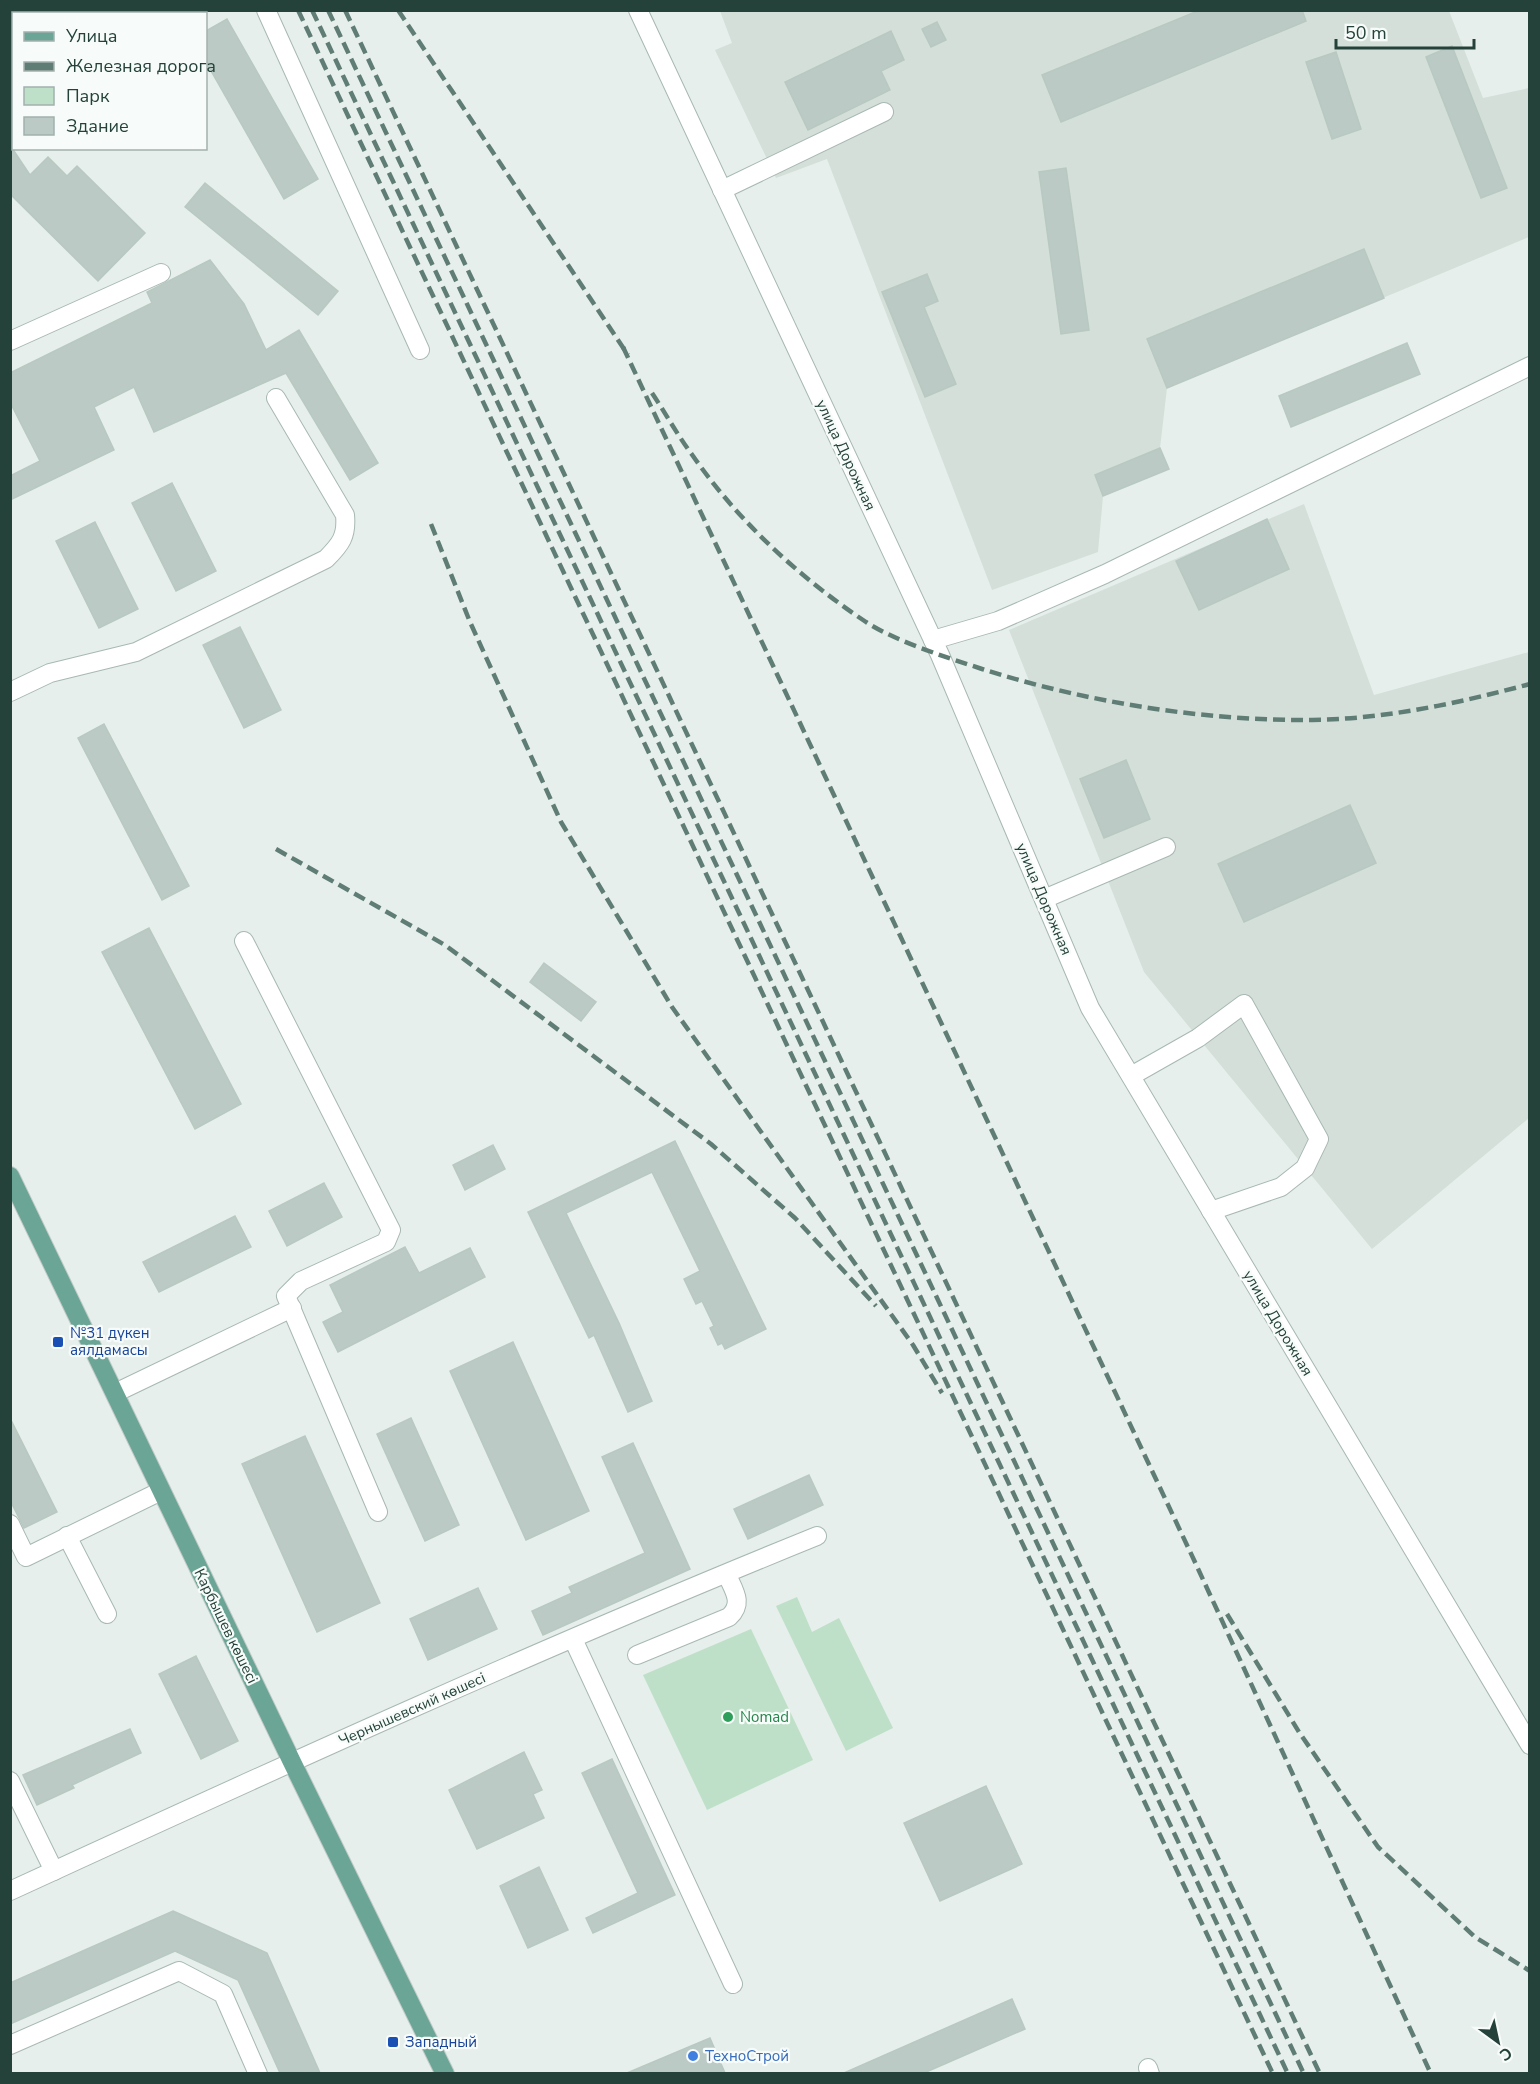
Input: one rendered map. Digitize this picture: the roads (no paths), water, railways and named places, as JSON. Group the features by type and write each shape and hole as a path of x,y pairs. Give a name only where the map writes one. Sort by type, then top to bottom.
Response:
{"main road":[{"name":"Карбышев көшесі","path":"10,1176 292,1762 445,2073"}],"street":[{"path":"266,10 420,350"},
{"name":"улица Дорожная","path":"638,10 933,640 1090,1008 1530,1745"},
{"path":"722,189 884,112"},
{"path":"10,341 161,273"},
{"path":"933,640 998,621 1105,574 1530,366"},
{"path":"10,692 50,673 136,652 326,559 340,544 346,531 345,515 276,398"},
{"path":"1044,899 1166,847"},
{"path":"244,941 391,1230 386,1242 301,1281 286,1296 378,1512"},
{"path":"1131,1076 1198,1038 1244,1004 1318,1139 1305,1168 1281,1187 1211,1211"},
{"path":"114,1393 291,1308"},
{"path":"10,1524 26,1557 161,1491"},
{"path":"67,1536 107,1614"},
{"name":"Чернышевский көшесі","path":"10,1891 292,1762 573,1639 817,1536"},
{"path":"638,1655 729,1617 736,1610 738,1599 727,1575"},
{"path":"573,1639 733,1984"},
{"path":"10,1781 54,1871"},
{"path":"10,2045 179,1971 223,1994 258,2073"}],"railway":[{"path":"298,10 1273,2074"},
{"path":"312,10 1288,2074"},
{"path":"328,10 1304,2074"},
{"path":"345,10 1320,2074"},
{"path":"398,10 628,355"},
{"path":"623,347 1194,1560 1431,2074"},
{"path":"652,393 682,441 730,503 772,547 817,587 878,629 968,664 1022,681 1103,700 1187,713 1271,719 1312,720 1367,717 1476,698 1530,684"},
{"path":"431,524 470,622 561,822 672,1007 913,1345 942,1393"},
{"path":"276,849 445,945 711,1144 795,1218 876,1306"},
{"path":"1227,1614 1299,1732 1378,1847 1475,1937 1530,1971"}],"place":[{"name":"№31 дүкен аялдамасы","path":"58,1342"},
{"name":"Nomad","path":"728,1717"},
{"name":"Западный","path":"393,2042"},
{"name":"ТехноСтрой","path":"693,2056"}]}
